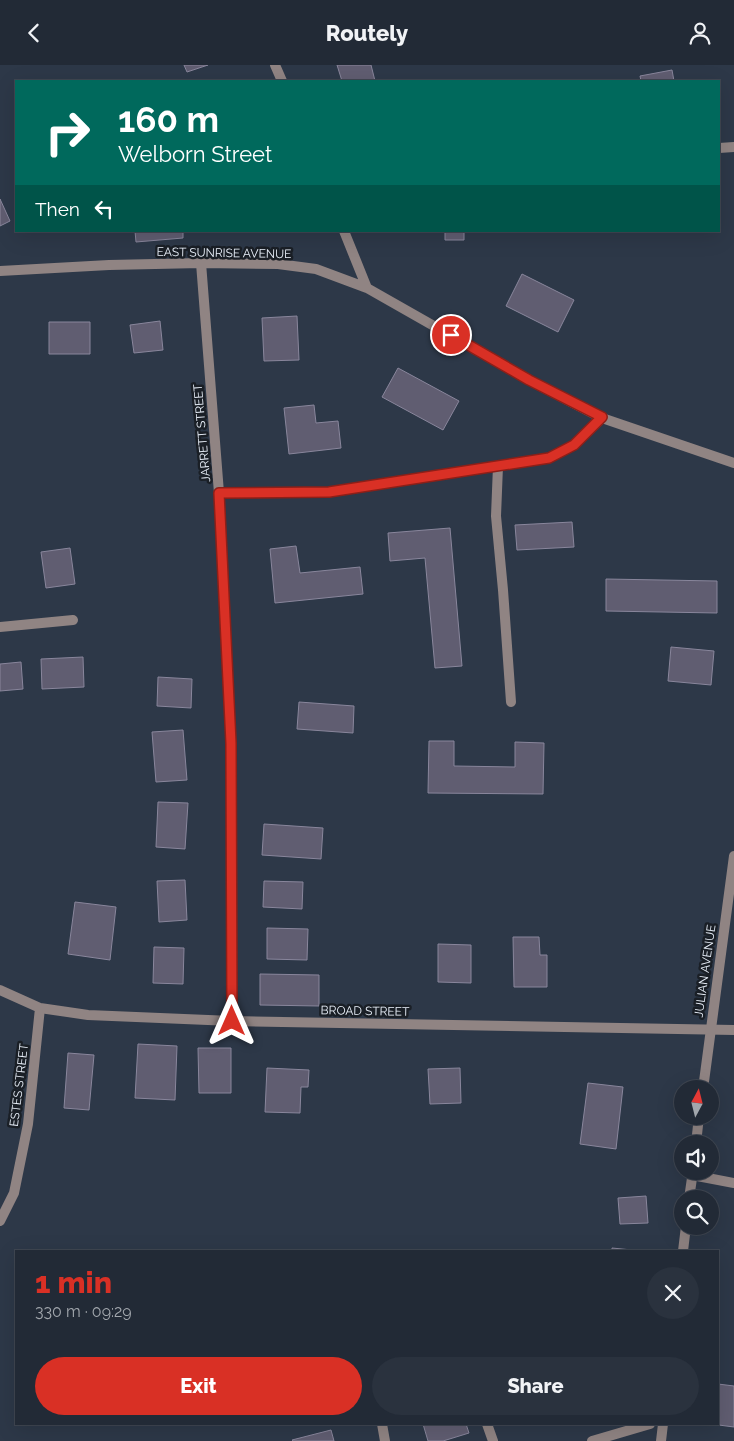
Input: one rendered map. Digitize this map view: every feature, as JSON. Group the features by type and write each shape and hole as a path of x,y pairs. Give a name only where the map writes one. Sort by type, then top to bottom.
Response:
{"street":[{"path":"275,65 282,80"},
{"path":"720,148 734,147"},
{"path":"344,232 368,289"},
{"name":"EAST SUNRISE AVENUE","path":"0,271 109,265 201,263 278,264 316,269 368,289 529,380 602,417 734,463"},
{"name":"JARRETT STREET","path":"201,263 219,493 231,743 232,1021"},
{"path":"219,493 329,492 549,458 574,445 602,417"},
{"path":"498,466 496,516 504,590 511,702"},
{"path":"0,627 73,620"},
{"name":"JULIAN AVENUE","path":"703,1080 734,856"},
{"name":"BROAD STREET","path":"0,990 40,1008 88,1015 232,1021 734,1029"},
{"name":"ESTES STREET","path":"0,1221 14,1193 28,1123 40,1008"},
{"path":"719,1179 734,1183"},
{"path":"683,1250 685,1235"},
{"path":"382,1425 385,1441"},
{"path":"487,1425 493,1441"},
{"path":"592,1441 647,1425"},
{"path":"661,1441 663,1425"}],"building":[{"path":"184,65 208,65 187,72"},
{"path":"337,65 371,65 375,80 342,80"},
{"path":"672,70 674,80 641,80 640,76"},
{"path":"0,199 10,221 0,226"},
{"path":"135,232 183,232 183,238 136,242"},
{"path":"445,232 464,232 464,240 445,240"},
{"path":"522,274 574,300 558,332 506,306"},
{"path":"297,316 299,360 264,361 262,318"},
{"path":"160,321 163,350 134,353 130,325"},
{"path":"49,322 90,322 90,354 49,354"},
{"path":"398,368 459,401 443,430 382,397"},
{"path":"314,405 316,423 338,421 341,448 289,454 284,408"},
{"path":"572,522 574,547 517,550 515,525"},
{"path":"450,528 462,666 435,668 425,558 390,561 388,533"},
{"path":"296,546 300,573 360,567 363,594 275,603 270,549"},
{"path":"70,548 75,584 46,588 41,552"},
{"path":"606,579 717,581 717,613 606,611"},
{"path":"671,647 714,651 711,685 668,681"},
{"path":"83,657 84,687 42,689 41,659"},
{"path":"21,662 23,689 0,691 0,664"},
{"path":"158,677 192,679 191,708 157,706"},
{"path":"299,702 354,706 353,733 297,729"},
{"path":"183,730 187,780 156,782 152,732"},
{"path":"429,741 454,741 454,766 515,767 515,742 544,743 543,794 428,793"},
{"path":"158,802 188,803 185,849 156,847"},
{"path":"264,824 323,828 321,859 262,855"},
{"path":"185,880 187,920 159,922 157,881"},
{"path":"264,881 303,882 302,909 263,907"},
{"path":"75,902 116,907 110,960 68,954"},
{"path":"267,928 308,929 307,960 267,959"},
{"path":"513,937 539,937 540,955 547,955 547,987 514,987"},
{"path":"438,944 471,945 471,983 438,982"},
{"path":"154,947 184,948 183,984 153,983"},
{"path":"260,974 319,975 319,1006 260,1005"},
{"path":"138,1044 177,1046 175,1100 135,1098"},
{"path":"198,1048 231,1048 231,1093 199,1093"},
{"path":"68,1053 94,1055 89,1110 64,1108"},
{"path":"267,1068 309,1070 308,1087 301,1087 300,1113 265,1112"},
{"path":"460,1068 461,1103 430,1104 428,1069"},
{"path":"588,1083 623,1087 616,1149 580,1144"},
{"path":"646,1196 648,1223 620,1224 618,1198"},
{"path":"612,1248 632,1250 612,1250"},
{"path":"719,1384 734,1386 734,1427 719,1425"},
{"path":"423,1425 466,1425 469,1433 443,1441 428,1441"},
{"path":"331,1430 334,1441 292,1440"}],"route":[{"path":"232,1021 231,743 219,493 329,492 549,458 574,445 602,417 529,380 451,335"}]}
